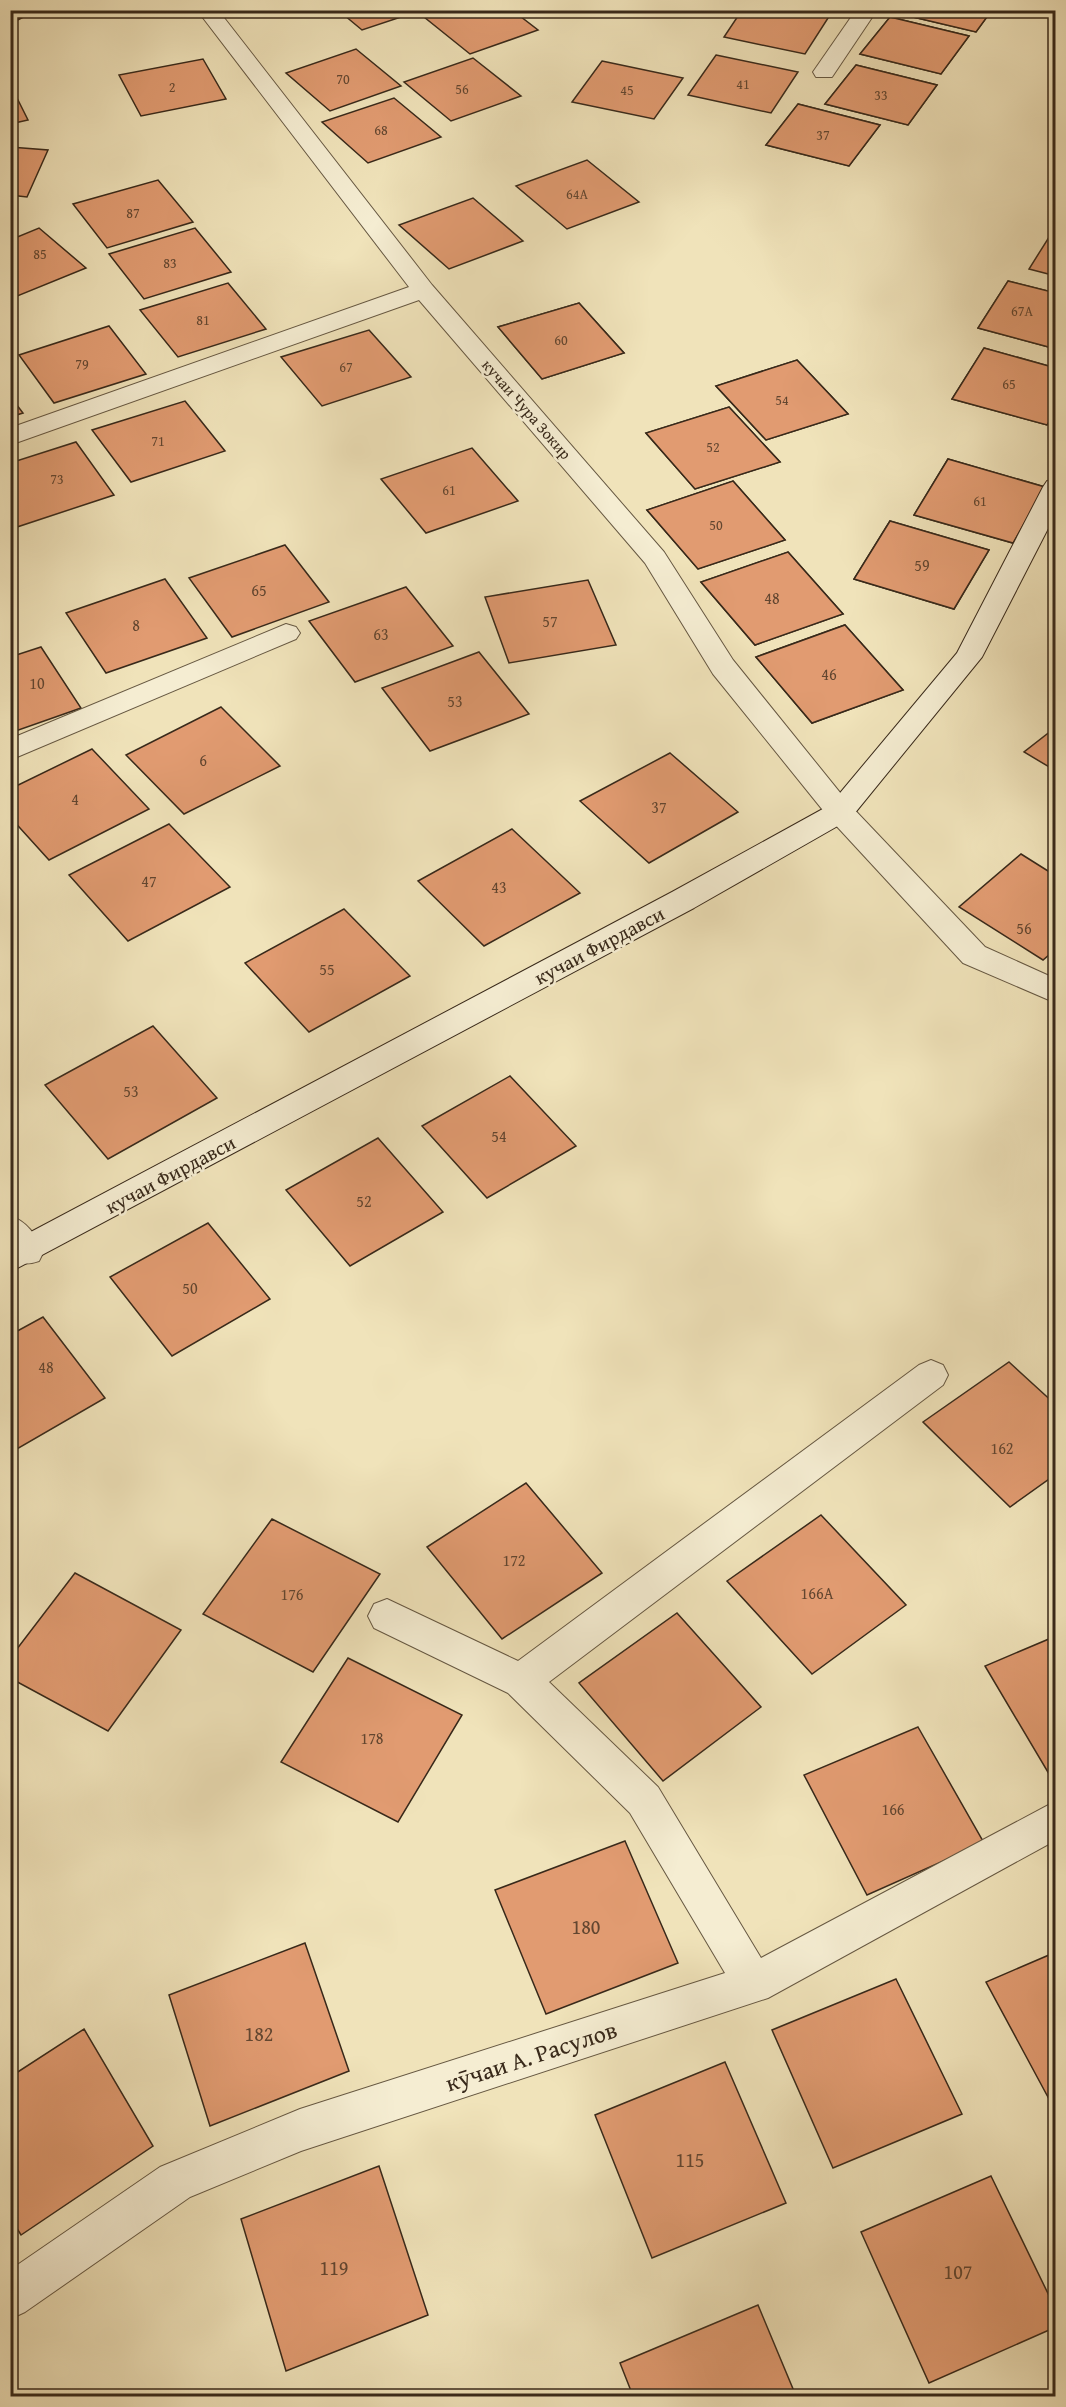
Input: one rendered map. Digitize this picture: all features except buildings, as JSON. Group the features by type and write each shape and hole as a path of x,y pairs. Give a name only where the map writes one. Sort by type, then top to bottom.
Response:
{"street":[{"name":"кучаи Чура Зокир","path":"207,10 424,290 655,558 723,667 840,812 974,955 1056,993"},
{"path":"824,72 867,10"},
{"path":"10,437 424,290"},
{"name":"кучаи Фирдавси","path":"16,1246 683,900 840,812 968,657 1056,487"},
{"path":"10,750 286,633"},
{"path":"521,1681 931,1375"},
{"path":"387,1616 521,1681 644,1800 754,1984"},
{"name":"кӯчаи А. Расулов","path":"10,2297 175,2182 300,2130 754,1984 1056,1819"}]}
